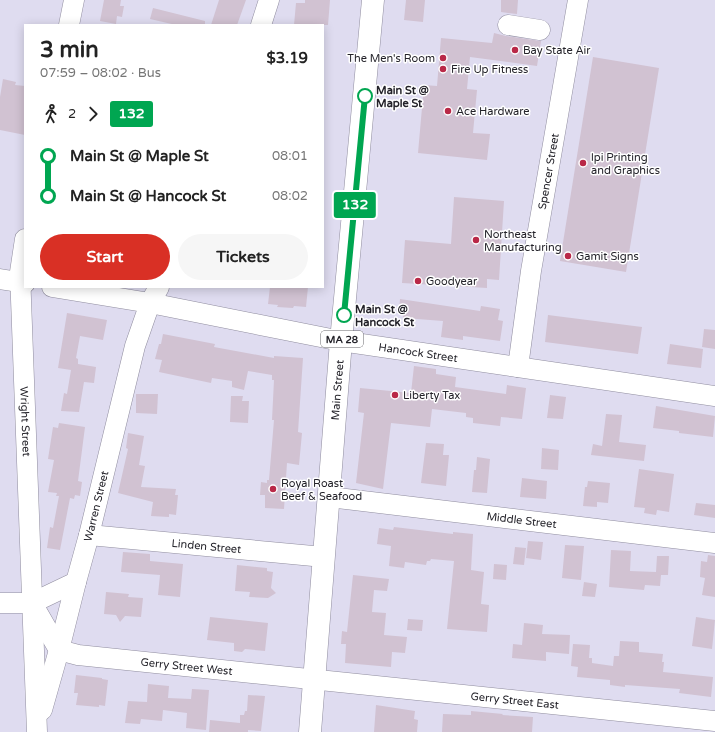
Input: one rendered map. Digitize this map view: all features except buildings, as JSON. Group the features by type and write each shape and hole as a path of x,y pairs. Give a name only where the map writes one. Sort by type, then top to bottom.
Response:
{"main road":[{"name":"Main Street","path":"310,732 341,341 374,0"}],"street":[{"path":"69,24 74,0"},
{"path":"261,24 269,0"},
{"name":"Spencer Street","path":"518,367 531,271 578,0"},
{"path":"508,25 540,30"},
{"name":"Wright Street","path":"24,244 20,262 23,282 32,603"},
{"path":"0,279 23,282"},
{"name":"Hancock Street","path":"65,288 155,295 341,341 715,396"},
{"name":"Warren Street","path":"37,730 89,535 135,346 155,295"},
{"name":"Middle Street","path":"329,497 715,543"},
{"name":"Linden Street","path":"89,535 324,557"},
{"path":"0,604 32,603 76,582"},
{"path":"32,603 59,650"},
{"name":"Warren Street","path":"32,603 37,730"},
{"name":"Gerry Street West","path":"59,650 86,656 314,678"},
{"name":"Gerry Street East","path":"314,678 715,721"}],"bus line":[{"name":"132","path":"344,315 365,96"}],"place":[{"name":"Bay State Air","path":"515,50"},
{"name":"The Men's Room","path":"443,58"},
{"name":"Fire Up Fitness","path":"443,69"},
{"name":"Main St @ Maple St","path":"365,96"},
{"name":"Ace Hardware","path":"448,111"},
{"name":"lpi Printing and Graphics","path":"583,163"},
{"name":"Northeast Manufacturing","path":"476,240"},
{"name":"Gamit Signs","path":"568,256"},
{"name":"Goodyear","path":"418,281"},
{"name":"Main St @ Hancock St","path":"344,315"},
{"name":"Liberty Tax","path":"395,395"},
{"name":"Royal Roast Beef & Seafood","path":"273,489"}]}
